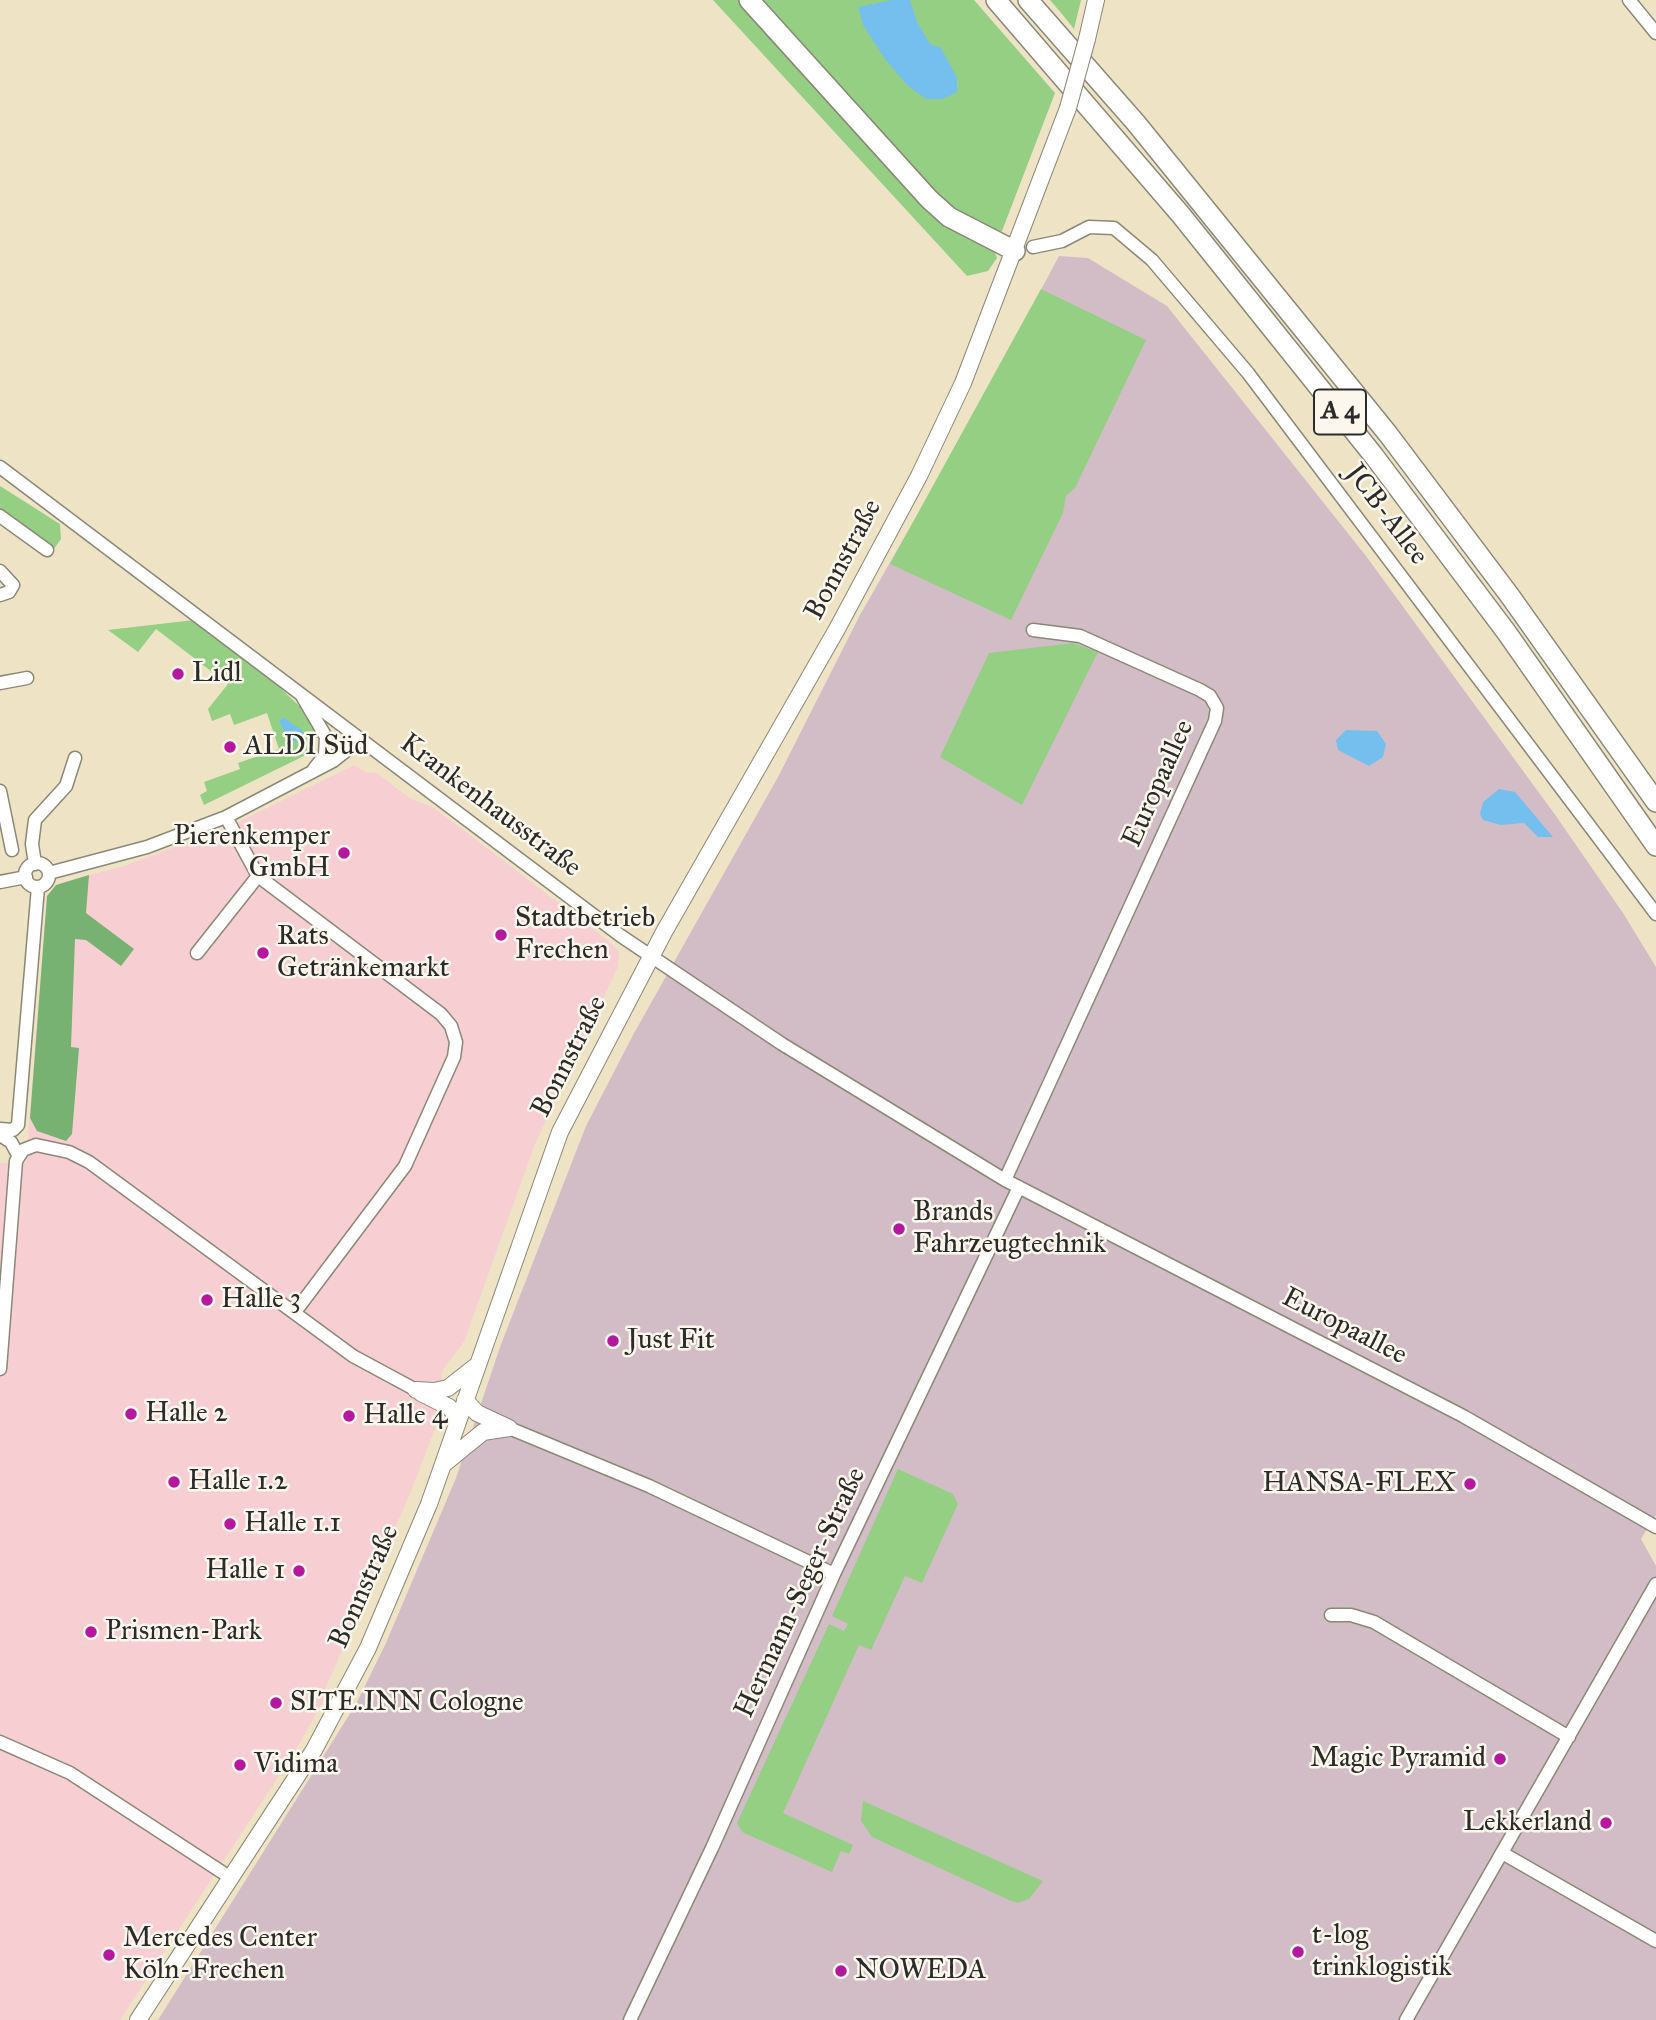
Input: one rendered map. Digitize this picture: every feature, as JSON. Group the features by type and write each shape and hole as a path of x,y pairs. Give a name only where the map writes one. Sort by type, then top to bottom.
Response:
{"highway":[{"path":"749,0 929,200 949,217 1024,249"},
{"name":"A 4","path":"996,0 1181,215 1374,456 1507,633 1656,846"},
{"name":"A 4","path":"1028,0 1153,144 1388,434 1510,596 1656,802"}],"main road":[{"name":"Bonnstraße","path":"138,2020 314,1750 368,1648 413,1547 560,1132 651,957 837,629 919,476 1024,249 1068,108 1096,0"},
{"path":"416,1390 434,1391 448,1388 478,1364"},
{"path":"416,1390 449,1407 458,1418"},
{"path":"465,1400 477,1413 509,1428"},
{"path":"443,1464 483,1432 509,1428"}],"street":[{"path":"1629,0 1656,33"},
{"name":"JCB-Allee","path":"1024,249 1062,242 1090,227 1114,228 1153,260 1248,373 1656,914"},
{"name":"Krankenhausstraße","path":"0,467 651,957"},
{"path":"0,516 47,550"},
{"path":"0,571 10,579 13,587 0,595"},
{"name":"Europaallee","path":"1005,1180 1214,721 1217,708 1210,696 1200,690 1080,635 1033,630"},
{"path":"0,683 27,678"},
{"name":"Krankenhausstraße","path":"300,693 324,731 327,743 323,760 309,775"},
{"path":"48,873 147,847 226,817 309,775 362,739"},
{"path":"35,864 33,827 41,812 66,786 75,758"},
{"path":"0,791 12,850"},
{"path":"226,817 258,876 441,1014 451,1026 456,1042 454,1057 405,1166 295,1312"},
{"path":"7,827 33,827"},
{"path":"35,864 45,867 48,873 45,884 38,887 28,883 26,877 28,869 35,864"},
{"path":"197,953 258,876"},
{"path":"0,882 26,877"},
{"path":"0,1129 13,1130 18,1125 38,887"},
{"name":"Europaallee","path":"651,957 782,1044 1005,1180 1472,1421 1656,1527"},
{"path":"0,1135 10,1142 18,1155"},
{"path":"0,1369 15,1170 18,1155 28,1146 36,1145 82,1158 353,1356 416,1390"},
{"name":"Hermann-Seger-Straße","path":"630,2020 712,1848 834,1574 1019,1187"},
{"path":"509,1428 649,1486 834,1574"},
{"path":"1406,2020 1504,1854 1656,1584"},
{"path":"1331,1615 1351,1615 1374,1622 1569,1737"},
{"path":"0,1742 70,1773 231,1878"},
{"path":"1504,1854 1656,1941"}],"shaded area":[{"path":"1059,256 1088,258 1167,306 1366,556 1556,816 1623,913 1656,967 1656,1515 1641,1539 1656,1566 1656,2020 158,2020 356,1704 386,1643 456,1478 500,1347 586,1126 633,1035 778,777 860,615 973,417"},
{"path":"354,765 365,772 377,773 411,799 433,807 610,942 619,952 618,967 535,1144 464,1342 442,1371 441,1413 410,1494 324,1692 325,1698 297,1748 120,2020 0,2020 0,1163 26,1163 47,896 60,883 124,866 230,826"}],"green space":[{"path":"713,0 740,0 994,250 997,258 988,271 967,276"},
{"path":"755,0 974,0 1055,93 1002,231 993,233 946,205"},
{"path":"1050,0 1081,0 1074,29 1062,14"},
{"path":"1041,289 1146,340 1075,488 1066,496 1063,513 1011,620 890,564"},
{"path":"0,486 60,524 61,539 54,549 0,510"},
{"path":"194,620 271,679 316,722 322,737 311,739 310,753 204,805 200,795 207,791 204,782 240,769 238,763 279,749 267,713 234,725 230,714 212,721 208,709 228,684 156,629 138,652 108,630"},
{"path":"1073,643 1098,652 1022,805 940,757 989,653"},
{"path":"89,875 86,913 134,949 121,966 86,940 75,939 71,1047 79,1048 72,1134 66,1141 37,1131 30,1118 47,896 56,885"},
{"path":"898,1469 953,1494 958,1504 922,1583 905,1576 871,1650 859,1645 783,1813 853,1845 849,1854 841,1851 832,1872 742,1832 737,1823 829,1624 844,1631 848,1624 832,1616"},
{"path":"863,1801 1043,1881 1029,1899 1018,1903 1009,1900 872,1837 861,1821"}],"water":[{"path":"892,0 910,0 917,22 930,44 941,48 957,78 957,92 943,99 926,99 907,85 885,59 863,25 858,7"},
{"path":"284,718 303,731 305,738 289,743 279,720"},
{"path":"1346,730 1377,731 1386,744 1383,757 1369,766 1338,750 1336,740"},
{"path":"1499,789 1515,792 1553,837 1538,837 1524,823 1501,825 1483,820 1480,814 1483,802"}],"place":[{"name":"Lidl","path":"178,674"},
{"name":"ALDI Süd","path":"230,747"},
{"name":"Pierenkemper GmbH","path":"344,853"},
{"name":"Stadtbetrieb Frechen","path":"501,935"},
{"name":"Rats Getränkemarkt","path":"263,953"},
{"name":"Brands Fahrzeugtechnik","path":"899,1229"},
{"name":"Halle 3","path":"207,1300"},
{"name":"Just Fit","path":"613,1341"},
{"name":"Halle 2","path":"131,1414"},
{"name":"Halle 4","path":"349,1416"},
{"name":"Halle 1.2","path":"174,1482"},
{"name":"HANSA-FLEX","path":"1470,1484"},
{"name":"Halle 1.1","path":"230,1524"},
{"name":"Halle 1","path":"299,1571"},
{"name":"Prismen-Park","path":"91,1632"},
{"name":"SITE.INN Cologne","path":"276,1703"},
{"name":"Magic Pyramid","path":"1500,1759"},
{"name":"Vidima","path":"240,1765"},
{"name":"Lekkerland","path":"1606,1823"},
{"name":"t-log trinklogistik","path":"1298,1952"},
{"name":"Mercedes Center Köln-Frechen","path":"109,1955"},
{"name":"NOWEDA","path":"841,1971"}]}
